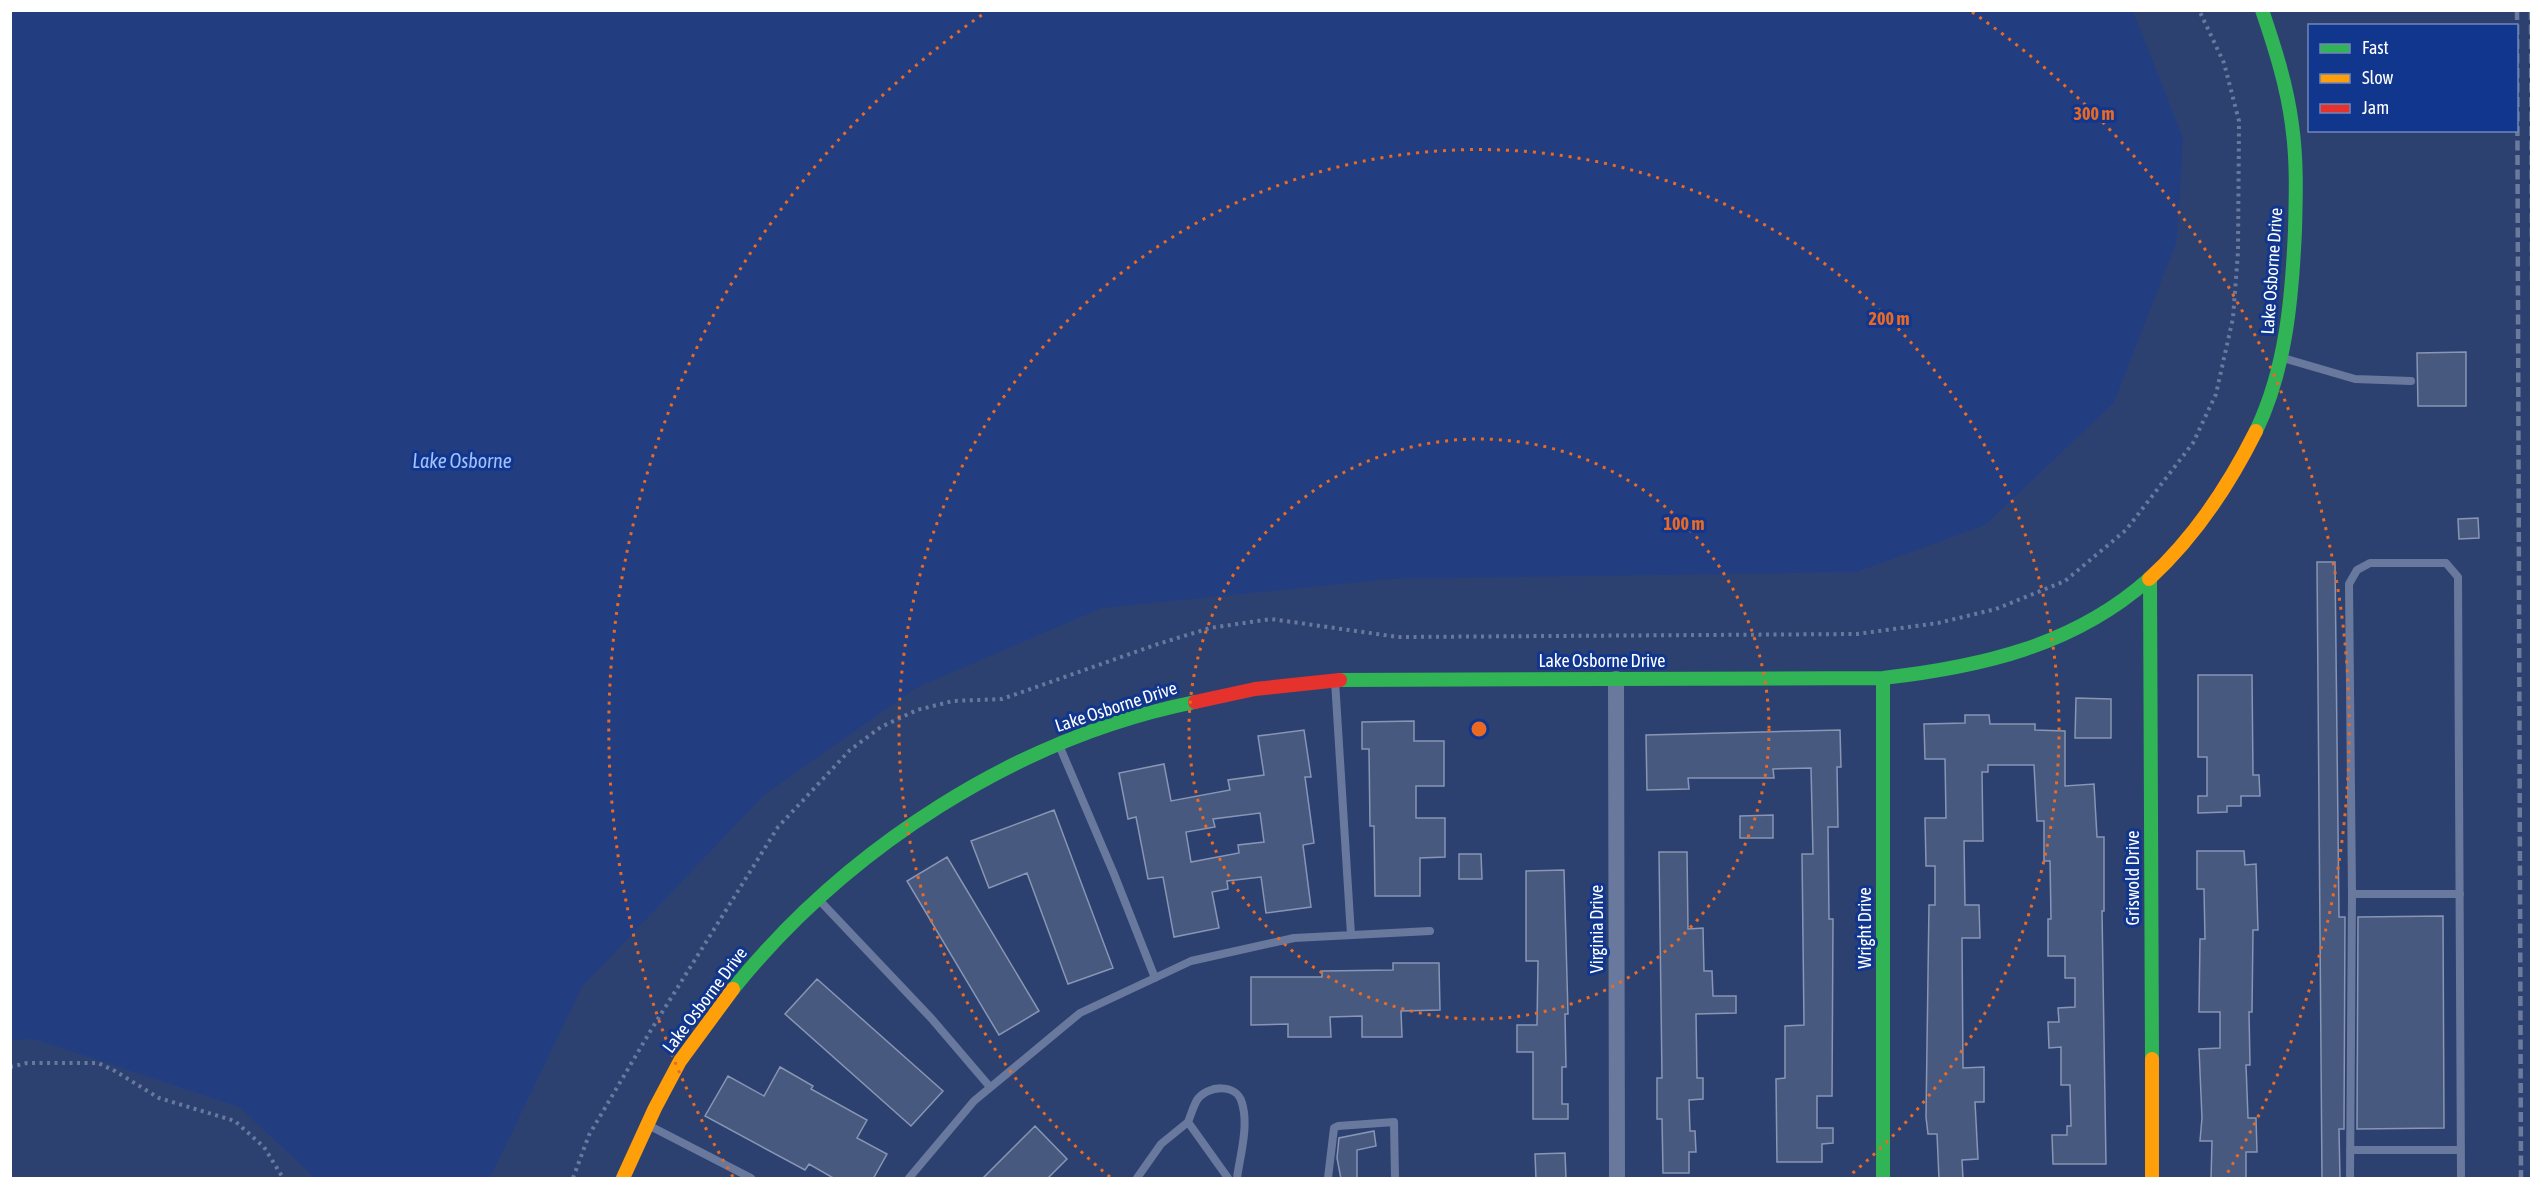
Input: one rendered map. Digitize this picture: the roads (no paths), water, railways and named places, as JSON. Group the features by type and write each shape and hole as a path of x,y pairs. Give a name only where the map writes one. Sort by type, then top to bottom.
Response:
{"street":[{"name":"Lake Osborne Drive","path":"623,1179 677,1065 735,986 767,949 817,898 905,827 973,785 1028,756 1059,744 1143,713 1212,696 1283,684 1335,680 1883,678 1969,667 2021,652 2065,635 2103,614 2150,578 2183,544 2235,474 2266,409 2283,358 2291,306 2295,252 2296,160 2289,101 2262,10"},
{"name":"Griswold Drive","path":"2150,578 2152,1179"},
{"name":"Wright Drive","path":"1883,678 1883,1179"},
{"name":"Virginia Drive","path":"1616,679 1617,1179"}],"lane":[{"path":"2283,358 2355,379 2411,381"},
{"path":"2350,1179 2352,894 2349,584 2357,570 2370,563 2446,563 2458,577 2461,1179"},
{"path":"1335,680 1351,935"},
{"path":"1059,744 1155,978"},
{"path":"2352,894 2460,894"},
{"path":"817,898 931,1018 990,1087"},
{"path":"909,1179 974,1101 1080,1013 1191,962 1294,938 1430,931"},
{"path":"1137,1179 1161,1144 1188,1122 1197,1100 1206,1091 1226,1089 1236,1093 1242,1102 1244,1119 1237,1179"},
{"path":"1188,1122 1228,1179"},
{"path":"1328,1179 1331,1135 1334,1128 1394,1122 1395,1179"},
{"path":"648,1125 751,1179"},
{"path":"2350,1150 2461,1150"}],"water":[{"name":"Lake Osborne","path":"10,11 2133,11 2183,138 2177,241 2114,403 1985,525 1857,572 1392,579 1102,608 916,688 764,795 582,987 490,1178 312,1178 312,1175 239,1107 34,1039 11,1040"}],"railway":[{"path":"2517,10 2517,24"},
{"path":"2531,10 2532,282"},
{"path":"2517,132 2521,1178"}]}
